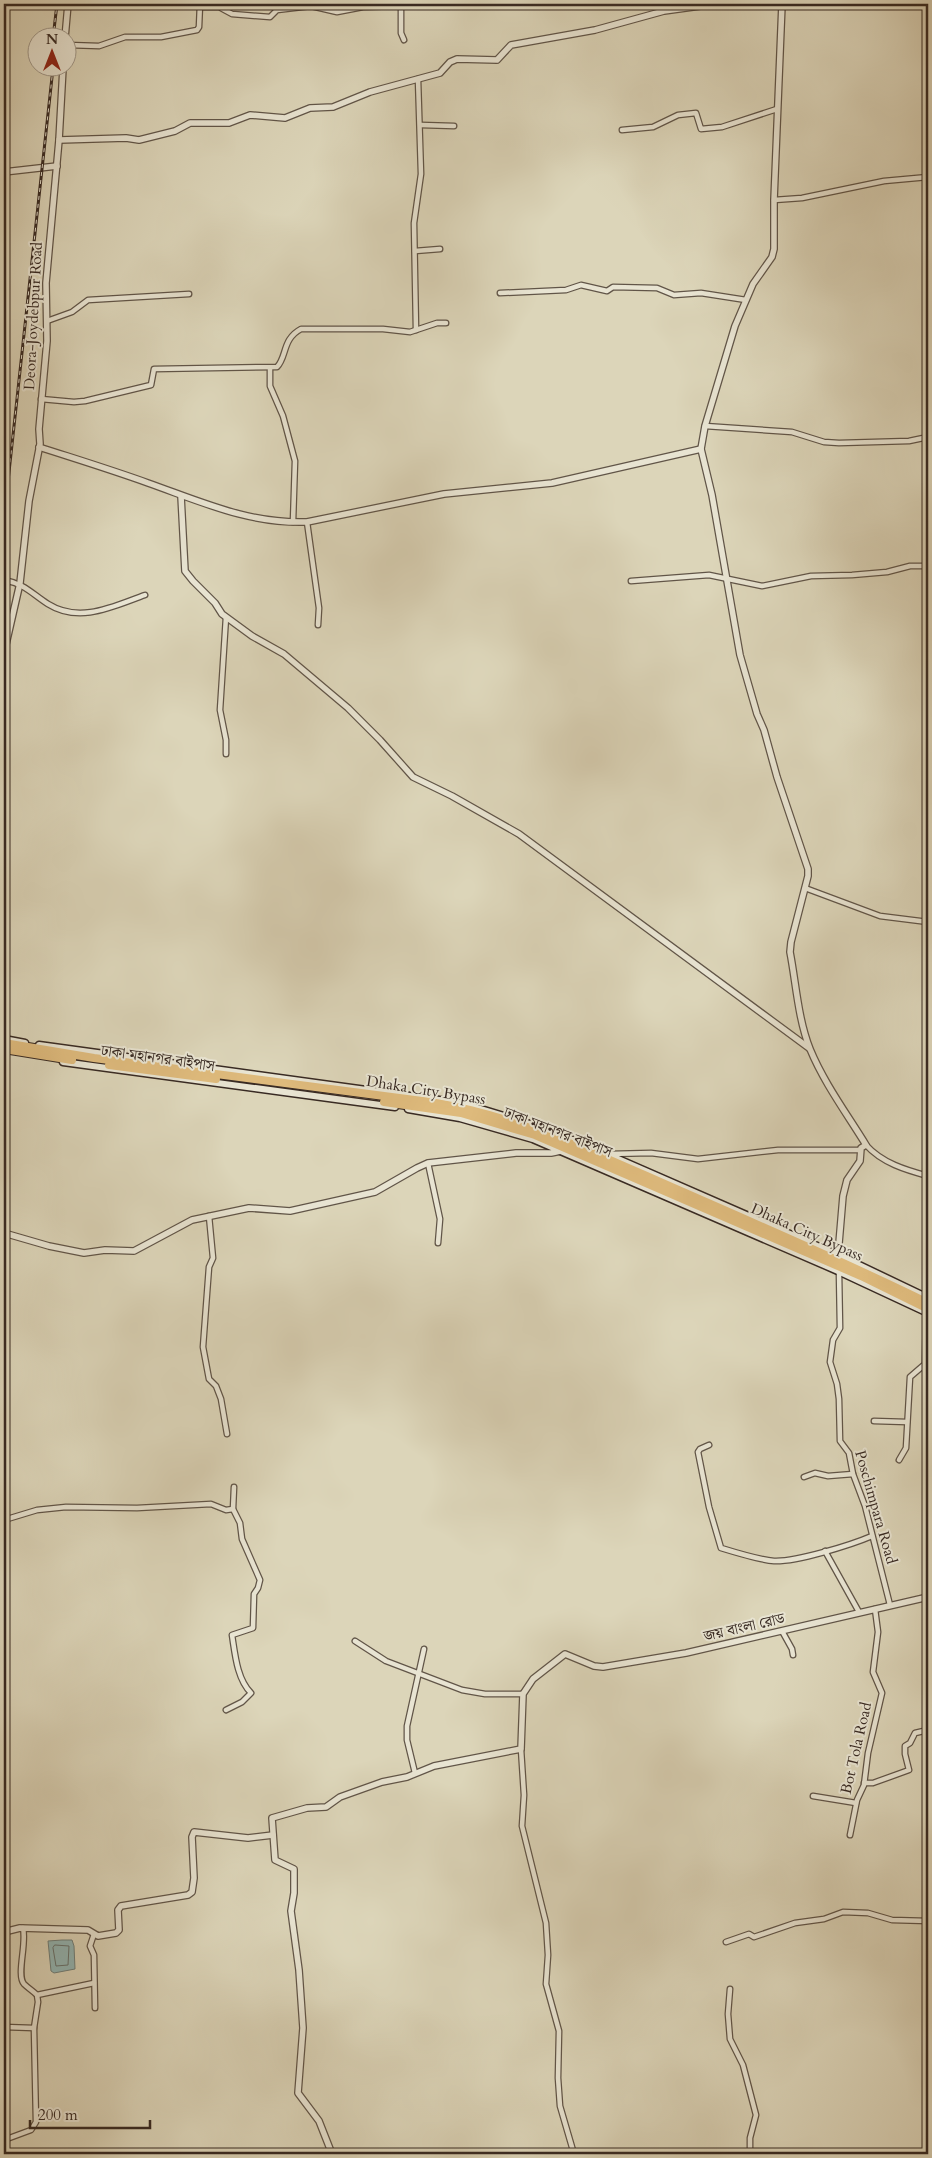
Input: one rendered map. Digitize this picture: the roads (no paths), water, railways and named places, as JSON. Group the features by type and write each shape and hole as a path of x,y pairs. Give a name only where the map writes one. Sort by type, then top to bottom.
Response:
{"highway":[{"name":"Dhaka City Bypass","path":"4,1041 94,1058 430,1102 461,1107 503,1118 577,1145 844,1262 928,1303"},
{"name":"ঢাকা মহানগর বাইপাস","path":"4,1050 418,1106 461,1113 504,1124 535,1135 861,1276 927,1311"}],"main road":[{"path":"4,1041 461,1102 540,1127 606,1154 838,1255 928,1298"},
{"path":"4,1050 107,1069 401,1108 460,1118 533,1139 927,1311"}],"street":[{"path":"66,28 68,4"},
{"path":"59,140 126,138 139,140 175,130 190,123 229,123 250,115 285,118 310,108 332,107 370,92 441,72 450,62 457,59 496,60 511,45 595,30 664,11 715,4"},
{"path":"782,4 774,200 774,249 772,257 753,284 735,326 705,426 701,449 712,495 740,655 777,777 808,869 790,952 809,1048 866,1145 874,1154 903,1169 928,1176"},
{"path":"78,45 99,46 125,37 161,37 197,30 199,28 201,6 219,7 232,14 270,17 276,10 309,6 336,12 363,7 401,5 401,33 404,40"},
{"name":"Deora-Joydebpur Road","path":"4,653 20,583 29,501 39,447 41,399 47,341 46,283 57,166 62,78"},
{"path":"416,330 414,224 421,174 421,125 418,79"},
{"path":"622,130 653,127 678,115 696,114 702,129 722,127 777,109"},
{"path":"421,125 454,126"},
{"path":"4,172 57,166"},
{"path":"774,200 802,198 884,180 928,177"},
{"path":"415,251 440,249"},
{"path":"500,293 566,290 581,285 607,291 613,287 657,288 674,294 701,293 746,300"},
{"path":"47,320 72,312 88,300 189,294"},
{"path":"41,399 85,401 151,385 154,369 270,368 279,366 285,346 300,329 410,332 437,323 446,323"},
{"path":"270,368 270,386 283,416 295,461 293,522"},
{"path":"705,426 792,432 824,442 839,443 908,442 928,437"},
{"path":"39,447 182,496 258,519 293,522 307,522 444,494 552,483 701,449"},
{"path":"182,496 186,571 226,617 252,636 284,654 348,708 413,777 452,796 519,834 809,1048"},
{"path":"307,522 319,608 318,625"},
{"path":"630,581 698,575 762,586 811,576 852,575 887,572 910,566 928,566"},
{"path":"4,580 20,583 49,604 70,612 108,610 145,595"},
{"path":"226,617 220,710 226,740 226,754"},
{"path":"805,888 880,916 928,922"},
{"path":"606,1154 652,1153 698,1159 778,1150 860,1150 866,1145"},
{"path":"838,1255 843,1196 847,1180 860,1161 860,1150"},
{"path":"4,1233 49,1246 84,1253 105,1250 138,1250 183,1224 209,1216 248,1208 290,1211 375,1192 428,1163 516,1153 551,1153 561,1151"},
{"path":"428,1163 440,1219 438,1243"},
{"path":"209,1216 213,1258 209,1267 203,1347 209,1379 216,1386 221,1399 227,1434"},
{"name":"Poschimpara Road","path":"838,1271 840,1275 840,1328 833,1340 830,1362 838,1392 840,1441 849,1453 853,1474 865,1506 890,1605"},
{"path":"899,1460 906,1448 910,1377 925,1364 927,1311"},
{"path":"874,1421 907,1422"},
{"path":"709,1445 698,1452 709,1507 720,1548 773,1561 788,1560 854,1544 872,1536"},
{"path":"804,1477 815,1473 828,1476 853,1474"},
{"path":"226,1710 242,1702 251,1693 245,1688 239,1670 232,1635 253,1628 254,1594 260,1580 242,1539 240,1523 233,1509 234,1487"},
{"path":"4,1520 26,1515 37,1510 66,1507 137,1508 211,1504 226,1510 233,1509"},
{"path":"825,1551 858,1612"},
{"name":"জয় বাংলা রোড","path":"523,1694 533,1679 566,1654 594,1666 603,1667 662,1657 928,1597"},
{"name":"Bot Tola Road","path":"850,1834 856,1804 864,1783 868,1753 882,1693 873,1672 878,1632 875,1609"},
{"path":"782,1631 792,1649 792,1655"},
{"path":"355,1641 386,1661 462,1690 485,1694 523,1694 521,1748 524,1795 522,1826 546,1923 548,1955 546,1984 559,2031 560,2106 574,2154"},
{"path":"415,1774 407,1740 407,1726 424,1649"},
{"path":"864,1783 875,1782 909,1770 905,1746 910,1743 915,1733 928,1730"},
{"path":"332,2154 322,2127 298,2093 302,2028 299,1970 290,1911 294,1893 294,1869 276,1862 273,1817 307,1808 326,1807 340,1797 415,1774 434,1766 521,1748"},
{"path":"813,1796 856,1804"},
{"path":"4,1932 23,1928 88,1930 94,1934 118,1932 118,1910 124,1905 190,1894 194,1878 192,1837 194,1832 248,1838 273,1836"},
{"path":"726,1942 750,1934 754,1937 794,1923 824,1919 843,1912 868,1913 892,1920 928,1921"},
{"path":"4,2140 31,2130 35,2126 34,2028 38,2002 37,1994 24,1984 21,1977 21,1960 25,1944 23,1928"},
{"path":"94,1934 90,1946 94,1955 95,2008"},
{"path":"37,1994 94,1983"},
{"path":"730,1989 728,2014 730,2040 744,2066 756,2115 750,2138 750,2154"},
{"path":"4,2027 34,2028"}],"water":[{"path":"72,1940 75,1969 54,1973 51,1971 48,1941"}],"railway":[{"path":"54,28 57,4"},
{"path":"4,518 52,78"},
{"path":"4,549 8,512"}]}
